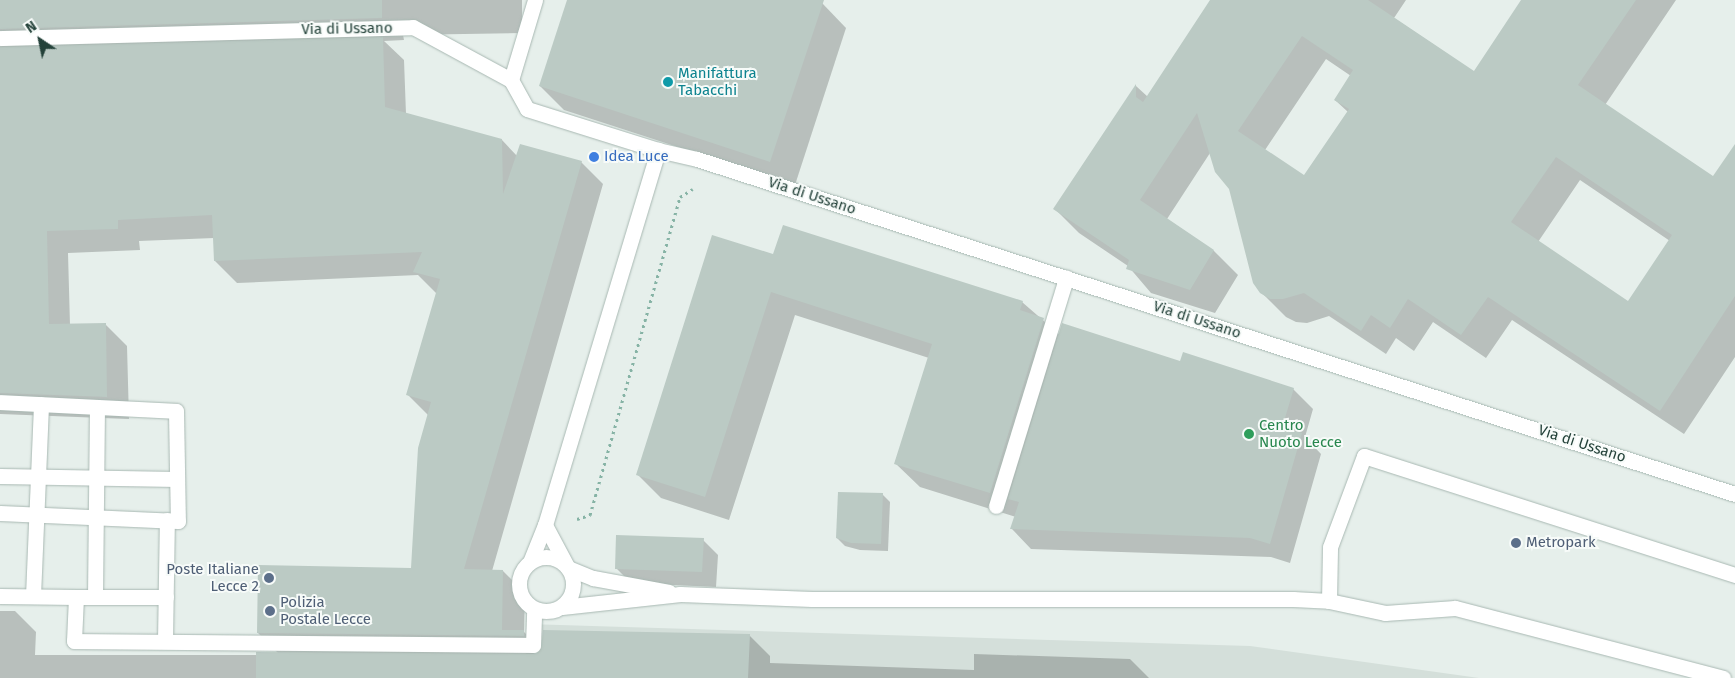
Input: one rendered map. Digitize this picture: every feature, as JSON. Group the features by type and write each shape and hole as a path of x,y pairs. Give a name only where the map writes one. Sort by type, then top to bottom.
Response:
{"street":[{"path":"511,80 536,0"},
{"name":"Via di Ussano","path":"0,38 413,27 511,80 527,109 658,150 697,158 1735,494"},
{"path":"658,150 545,526 530,562 520,573 518,588 523,601 534,610 549,612 562,607 680,594"},
{"path":"996,506 1066,278"},
{"path":"0,402 176,411 178,521 0,513"},
{"path":"33,596 41,404"},
{"path":"95,597 97,407"},
{"path":"1329,601 1330,547 1364,456 1735,575"},
{"path":"0,476 177,479"},
{"path":"165,641 166,520"},
{"path":"545,526 574,581 571,596 562,607"},
{"path":"530,562 543,556 558,559 568,568 593,578 680,594 812,599 1329,601 1385,613 1455,608 1723,678"},
{"path":"0,596 166,597"},
{"path":"76,597 74,641 533,645 534,610"}],"shaded area":[{"path":"527,624 1250,646 1479,678 525,678"}],"building":[{"path":"0,0 382,0 382,18 0,29"},
{"name":"Manifattura Tabacchi","path":"567,0 824,0 770,162 539,86"},
{"path":"1210,0 1368,0 1474,71 1521,0 1636,0 1578,85 1713,176 1735,144 1735,296 1660,411 1488,297 1461,335 1408,299 1390,328 1371,315 1361,331 1304,293 1283,299 1270,299 1260,293 1253,283 1229,189 1215,172 1197,113 1140,200 1214,250 1190,290 1126,269 1129,260 1053,209 1136,84 1136,97 1143,102","holes":["1302,36 1353,70 1334,100 1349,109 1304,175 1238,131","1556,157 1672,235 1628,301 1511,222"]},
{"path":"383,37 385,107 502,139 503,194 520,144 582,161 464,569 503,570 502,630 524,630 524,636 257,633 258,565 411,568 418,448 431,402 406,395 440,279 413,272 422,252 214,261 212,215 118,220 118,229 47,231 49,324 106,323 107,397 0,393 0,47"},
{"path":"783,225 1023,301 1020,310 1044,318 990,493 894,464 932,344 771,292 705,497 636,475 712,235 773,254"},
{"path":"1062,323 1180,361 1183,352 1294,388 1282,428 1302,433 1270,544 1250,538 1010,529 1019,502 1008,499"},
{"path":"838,492 883,493 881,544 851,543 836,538"},
{"path":"616,535 704,538 702,572 615,569"},
{"path":"543,630 750,634 748,678 256,678 256,652 533,654 541,649"}],"place":[{"name":"Manifattura Tabacchi","path":"668,82"},
{"name":"Idea Luce","path":"594,157"},
{"name":"Centro Nuoto Lecce","path":"1249,434"},
{"name":"Metropark","path":"1516,543"},
{"name":"Poste Italiane Lecce 2","path":"269,578"},
{"name":"Polizia Postale Lecce","path":"270,611"}]}
